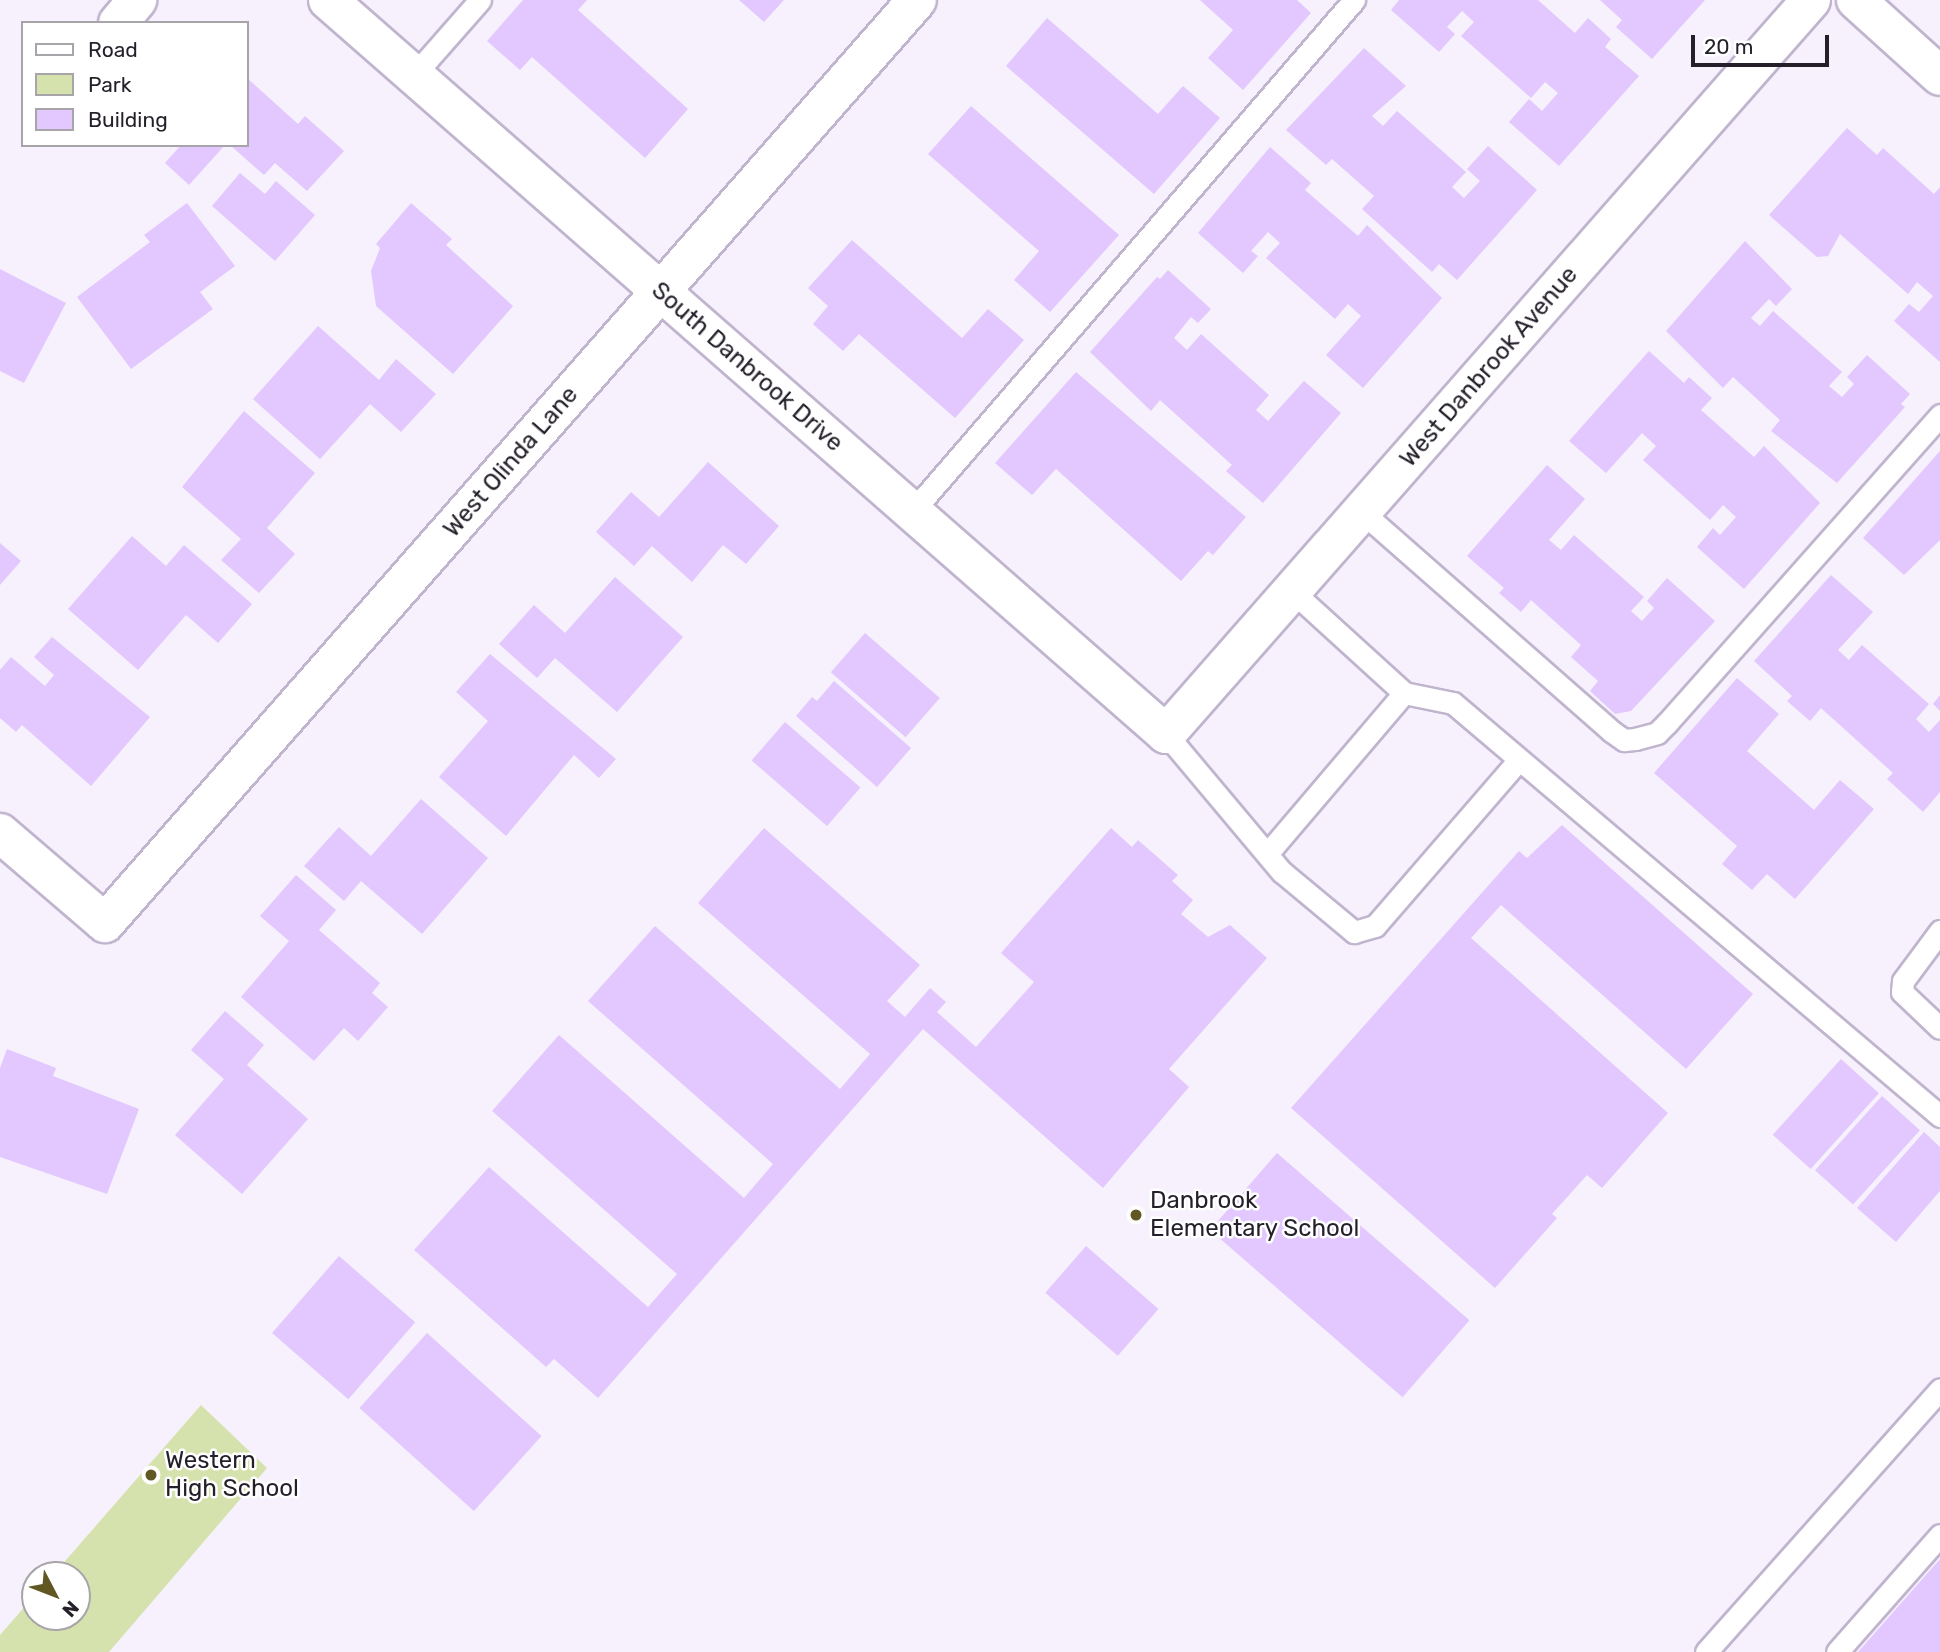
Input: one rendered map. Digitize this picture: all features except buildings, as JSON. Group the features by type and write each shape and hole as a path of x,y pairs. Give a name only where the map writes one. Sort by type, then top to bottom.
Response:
{"street":[{"path":"120,21 136,0"},
{"name":"South Danbrook Drive","path":"328,0 1166,734"},
{"name":"West Olinda Lane","path":"0,833 105,923 917,0"},
{"name":"West Danbrook Avenue","path":"1166,734 1811,0"},
{"path":"1856,0 1940,76"}],"lane":[{"path":"414,75 480,0"},
{"path":"911,513 1354,0"},
{"path":"1362,512 1611,731 1624,740 1635,739 1657,733 1667,723 1940,415"},
{"path":"1292,591 1404,693 1453,703 1940,1116"},
{"path":"1267,855 1404,693"},
{"path":"1166,734 1267,855 1354,932 1375,926 1519,760"},
{"path":"1940,931 1903,981 1902,992 1940,1028"},
{"path":"1706,1652 1940,1389"},
{"path":"1837,1652 1940,1535"}],"green space":[{"path":"201,1405 267,1468 109,1652 0,1652 0,1635 21,1611 21,1631 91,1631 91,1561 65,1561"}],"place":[{"name":"Danbrook Elementary School","path":"1136,1215"},
{"name":"Western High School","path":"151,1475"}]}
